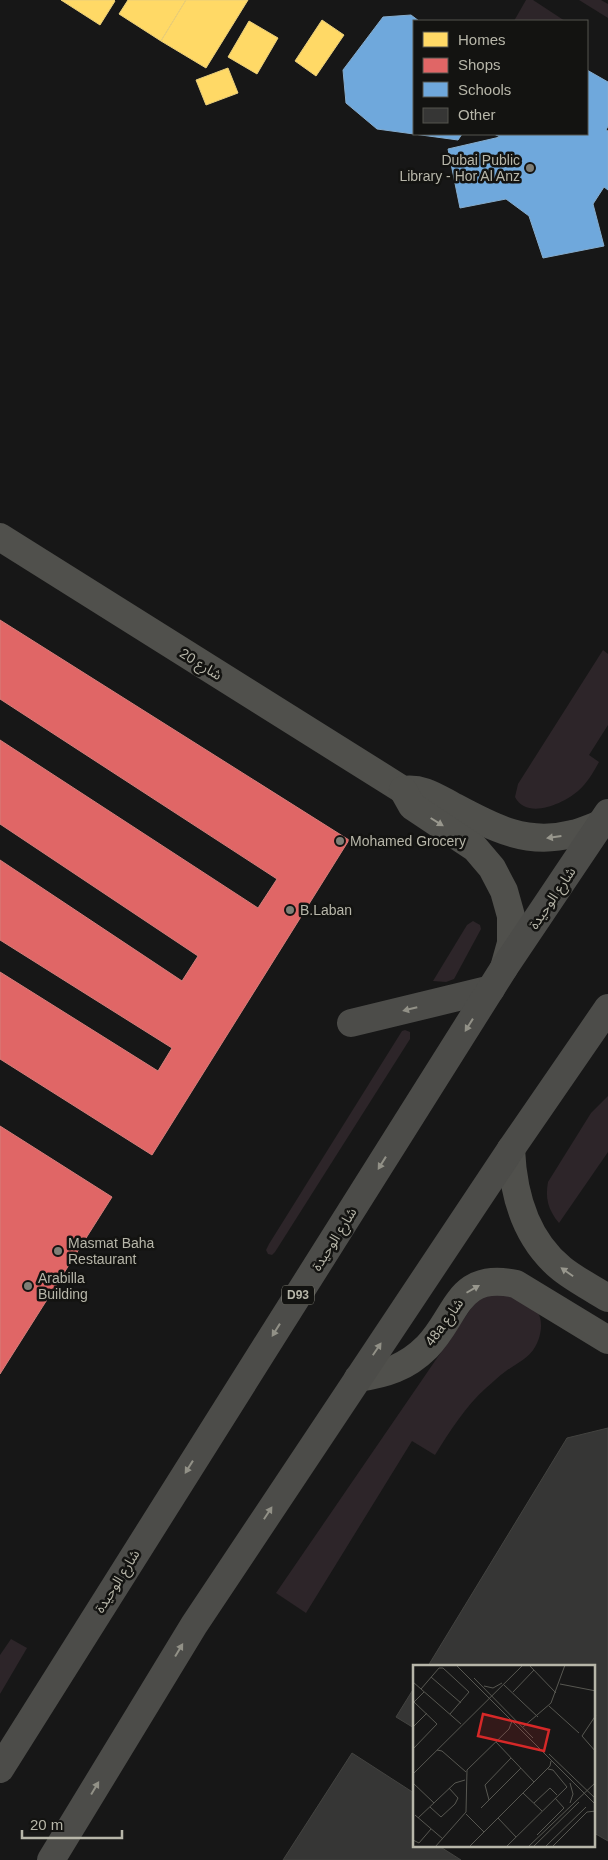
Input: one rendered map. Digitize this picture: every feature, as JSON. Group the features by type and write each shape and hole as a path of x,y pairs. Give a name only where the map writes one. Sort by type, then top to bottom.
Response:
{"main road":[{"name":"شارع الوحيدة","path":"0,1769 498,979 605,819"},
{"path":"351,1023 498,979"},
{"path":"51,1860 194,1625 510,1148 608,1008"}],"street":[{"name":"شارع 20","path":"0,537 403,790 412,806 475,848 492,868 504,891 511,916 511,943 498,979"},
{"name":"شارع 20","path":"403,790 412,789 429,793 482,822 509,834 540,838 572,834 605,819"},
{"path":"510,1148 514,1187 519,1205 532,1232 548,1255 563,1270 608,1298"},
{"name":"48a شارع","path":"358,1378 383,1374 408,1364 428,1347 462,1296 474,1287 487,1282 502,1281 516,1284 608,1340"}],"shaded area":[{"path":"526,0 533,0 563,20 515,20"},
{"path":"579,0 601,0 608,4 608,18"},
{"path":"603,650 608,654 608,725 589,755 599,762 587,781 578,791 564,801 545,808 528,808 515,797 518,784"},
{"path":"473,921 480,925 481,929 454,979 446,982 433,981 467,925"},
{"path":"402,1031 410,1032 410,1039 275,1252 272,1255 268,1254 266,1250 269,1244"},
{"path":"608,1096 608,1152 559,1223 548,1204 548,1182 591,1113"},
{"path":"501,1289 530,1305 539,1315 541,1324 540,1334 532,1351 478,1395 458,1420 435,1455 412,1441 306,1613 276,1593 472,1307 478,1300"},
{"path":"11,1639 27,1648 0,1694 0,1655"}],"building: Homes":[{"path":"61,0 114,0 115,1 100,25"},
{"path":"128,0 186,0 161,41 119,14"},
{"path":"186,0 248,0 206,68 161,41"},
{"path":"322,20 344,35 316,76 295,61"},
{"path":"249,21 278,38 257,74 228,57"},
{"path":"228,68 238,93 206,105 196,80"}],"building: Shops":[{"path":"0,620 349,840 152,1155 0,1059 0,972 158,1071 172,1048 0,940 0,860 182,981 198,956 0,824 0,740 258,908 277,879 0,699"},
{"name":"Arabilla Building","path":"0,1126 112,1197 0,1374"}],"building: Schools":[{"name":"Dubai Public Library - Hor Al Anz","path":"411,15 418,20 413,20 413,134 377,129 346,103 343,70 383,17"},
{"name":"Dubai Public Library - Hor Al Anz","path":"588,71 608,82 608,126 606,130 608,131 608,190 604,187 593,204 604,246 543,258 529,216 506,199 460,208 448,149 500,137 496,135 588,135"},
{"name":"Dubai Public Library - Hor Al Anz","path":"421,135 461,135 458,140"}],"building: Other":[{"path":"608,1428 608,1841 596,1834 596,1665 429,1665 567,1438"},
{"path":"413,1690 413,1727 396,1717"},
{"path":"352,1753 413,1792 413,1848 442,1848 461,1860 283,1860"}],"place":[{"name":"Dubai Public Library - Hor Al Anz","path":"530,168"},
{"name":"Mohamed Grocery","path":"340,841"},
{"name":"B.Laban","path":"290,910"},
{"name":"Masmat Baha Restaurant","path":"58,1251"},
{"name":"Arabilla Building","path":"28,1286"}]}
